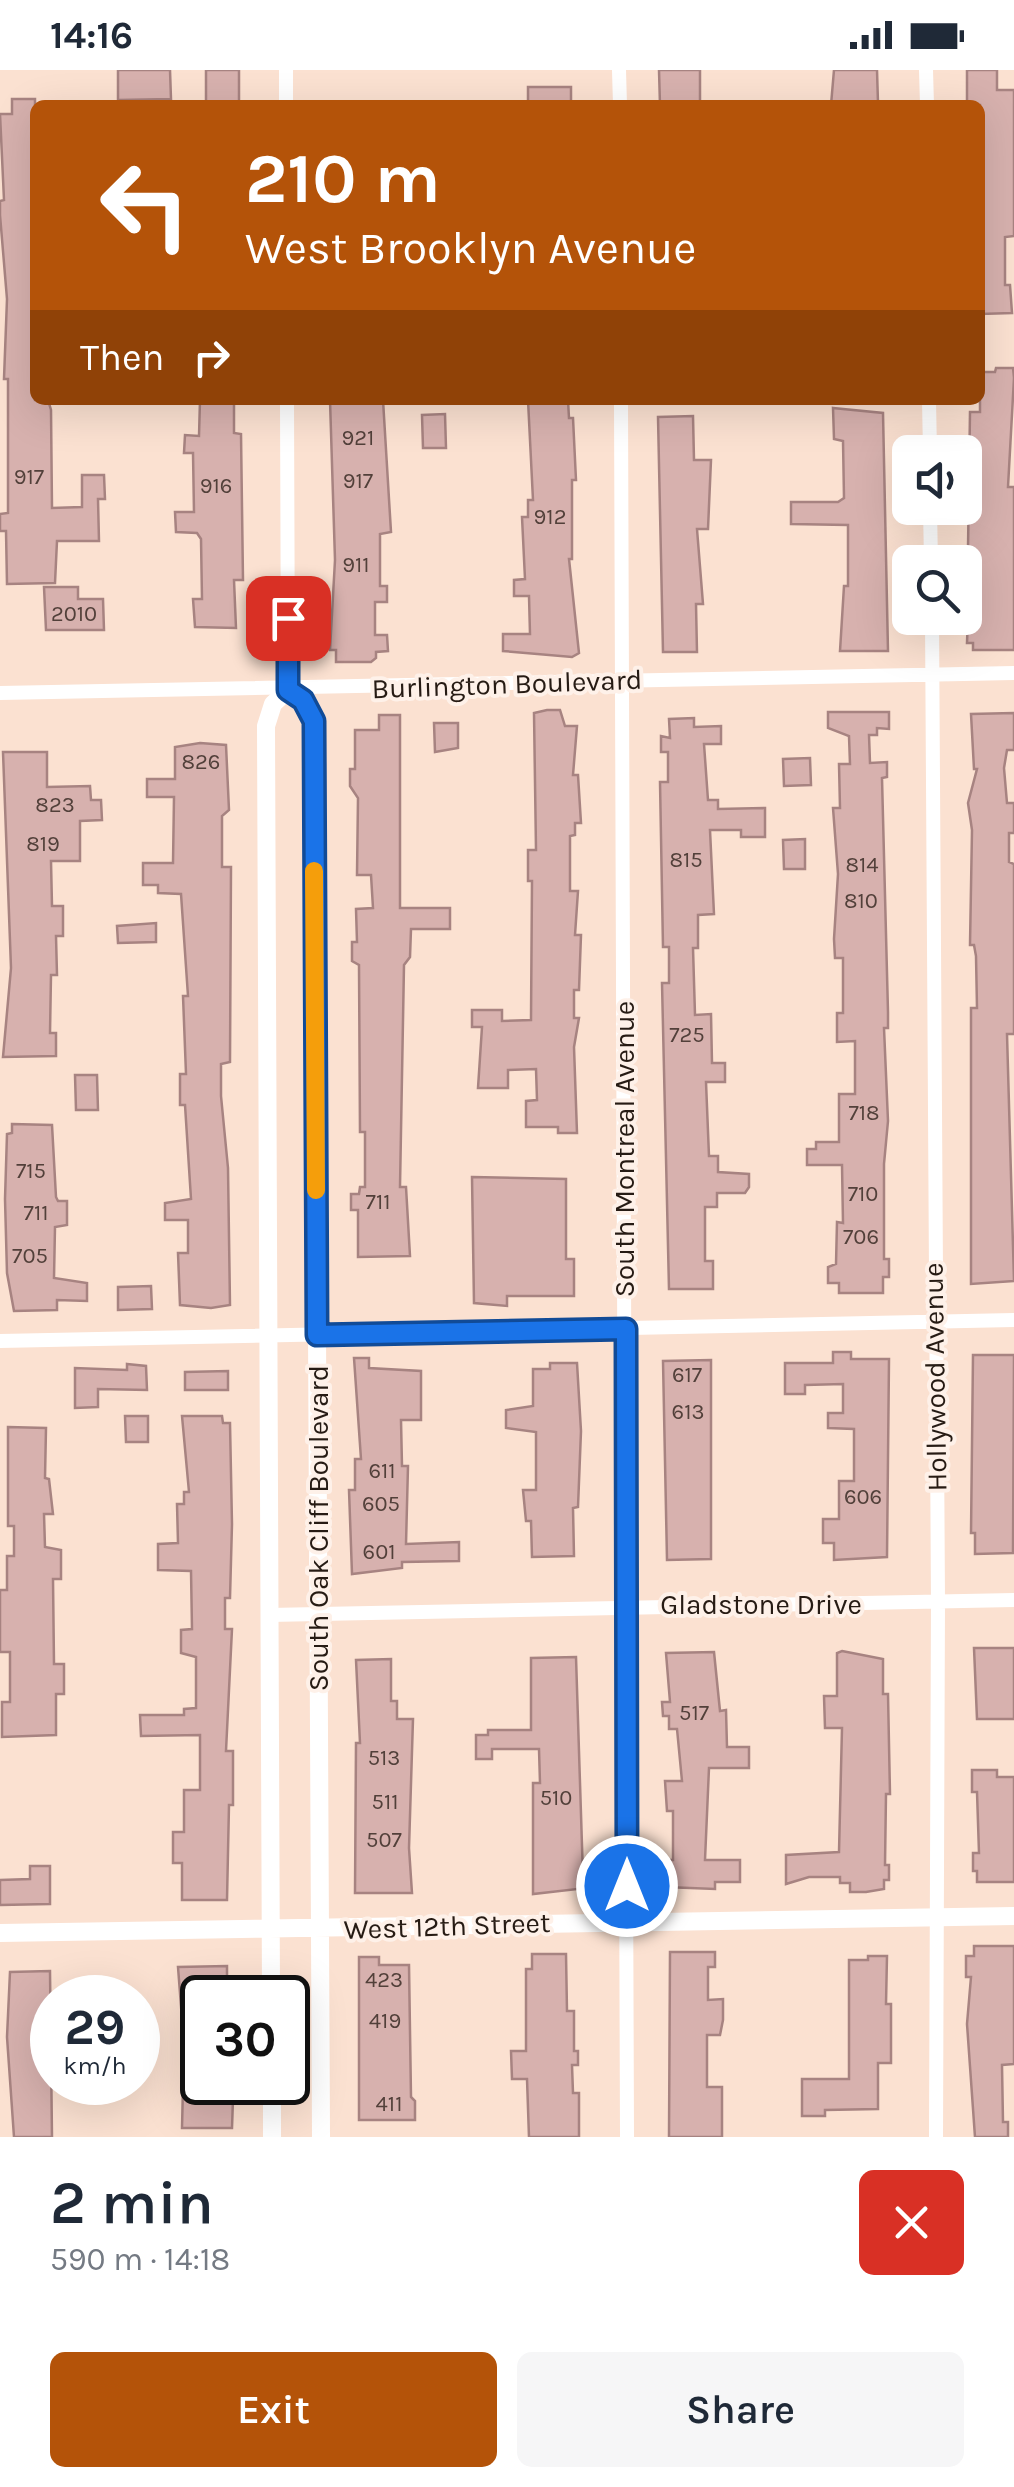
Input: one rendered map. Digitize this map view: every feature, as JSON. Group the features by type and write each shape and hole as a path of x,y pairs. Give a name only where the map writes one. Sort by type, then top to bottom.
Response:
{"street":[{"path":"286,70 286,100"},
{"path":"620,70 620,100"},
{"path":"926,70 926,100"},
{"name":"South Oak Cliff Boulevard","path":"271,1975 266,726 273,704 288,690 287,405"},
{"name":"South Montreal Avenue","path":"621,405 627,2137"},
{"path":"930,405 930,435"},
{"name":"Hollywood Avenue","path":"932,635 938,1602 936,2137"},
{"name":"Burlington Boulevard","path":"0,693 1014,673"},
{"name":"South Oak Cliff Boulevard","path":"288,690 303,700 314,721 321,2137"},
{"path":"0,1341 1014,1320"},
{"name":"Gladstone Drive","path":"269,1615 1014,1600"},
{"name":"West 12th Street","path":"0,1933 320,1931 626,1920 1014,1916"},
{"path":"272,2105 272,2137"}],"building":[{"path":"118,70 170,70 171,99 118,100"},
{"path":"206,70 239,70 239,100 206,100"},
{"path":"659,70 700,70 700,100 660,100"},
{"path":"834,70 877,70 878,100 831,100"},
{"path":"967,70 997,70 997,90 1014,90 1014,236 1005,237 1005,285 1010,285 1012,313 985,314 985,100 967,100"},
{"path":"528,87 571,87 571,100 528,100"},
{"path":"12,99 35,99 30,100 30,405 50,405 51,410 52,508 82,507 82,475 104,475 105,499 98,499 99,541 57,541 55,583 7,584 6,531 0,531 0,514 8,513 8,379 4,379 7,299 0,215 0,201 4,200 0,114 12,114"},
{"path":"1013,368 1008,487 1014,487 1014,650 973,650 973,643 967,643 967,635 982,635 982,545 968,545 968,525 982,525 982,435 970,435 970,412 980,412 980,405 985,405 985,372"},
{"path":"200,405 234,405 234,433 241,434 243,580 234,580 236,628 195,627 193,599 202,599 201,539 197,533 176,532 175,512 194,512 193,453 184,453 185,435 199,436"},
{"path":"330,405 383,405 391,532 380,534 380,586 387,586 387,602 375,602 375,635 387,635 388,651 376,652 371,662 336,662 336,650 330,650 335,560"},
{"path":"528,405 568,405 569,418 573,418 576,480 572,480 569,559 579,653 572,657 503,651 503,634 530,634 529,596 514,596 514,580 525,579 522,517 528,517 528,500 533,500"},
{"path":"833,408 883,413 888,651 840,651 844,586 848,586 848,525 791,524 791,502 838,502 844,498 843,441 834,439"},
{"path":"445,414 446,448 423,448 422,415"},
{"path":"693,416 694,460 711,460 708,529 697,529 703,604 696,604 697,652 663,652 658,417"},
{"path":"44,587 78,587 78,599 103,599 104,630 46,630"},
{"path":"560,710 565,726 577,726 573,775 578,775 581,823 575,823 575,835 570,836 570,891 578,891 575,935 581,935 579,990 574,990 574,1018 579,1018 574,1047 577,1133 558,1133 558,1127 526,1127 526,1101 537,1100 536,1069 508,1070 508,1088 478,1088 482,1027 472,1027 472,1010 502,1010 502,1021 531,1020 532,881 528,881 528,850 536,850 534,713"},
{"path":"828,712 889,712 889,729 877,728 877,735 869,735 870,763 887,762 887,777 882,778 888,1012 888,1028 884,1028 888,1121 884,1259 889,1259 889,1277 883,1277 883,1293 839,1293 839,1283 828,1283 828,1267 836,1264 837,1222 843,1223 842,1165 807,1165 807,1149 816,1149 816,1142 839,1142 839,1094 855,1094 855,1041 837,1042 837,1013 843,1013 843,958 835,958 834,939 838,874 833,808 840,808 839,764 850,764 849,736 828,728"},
{"path":"1014,713 1014,750 1007,750 1004,768 1007,803 1014,803 1009,862 1014,864 1014,1034 1007,1034 1014,1281 971,1284 971,1008 977,1008 976,956 974,945 970,945 972,830 968,803 977,769 971,714"},
{"path":"379,715 400,715 400,908 450,908 450,929 411,929 410,957 404,965 400,1187 406,1187 410,1256 358,1257 358,1210 351,1210 351,1194 359,1194 360,1187 365,1187 365,1132 360,1132 359,965 352,961 352,942 357,942 356,909 373,908 371,875 357,875 358,798 350,786 350,769 355,769 355,730 379,730"},
{"path":"694,718 694,727 721,726 721,744 704,744 708,800 718,800 718,809 765,808 765,837 741,837 741,830 710,830 714,914 698,915 698,948 693,948 695,1015 711,1014 712,1063 725,1063 725,1082 706,1082 709,1156 718,1156 718,1172 749,1174 749,1187 745,1193 717,1193 717,1207 705,1207 705,1261 713,1261 713,1289 669,1289 662,983 669,983 669,947 663,947 660,782 668,782 668,752 661,752 661,736 670,738 669,719"},
{"path":"434,723 458,723 458,748 435,752"},
{"path":"200,743 226,745 229,810 222,816 222,867 231,867 230,1062 221,1064 228,1168 230,1305 211,1308 180,1305 178,1253 188,1253 188,1220 165,1220 165,1203 191,1199 185,1105 180,1105 180,1074 186,1074 183,996 188,996 181,894 158,893 158,885 143,885 143,863 173,863 174,797 147,797 147,779 175,779 175,747"},
{"path":"3,752 47,752 47,787 90,786 91,800 101,800 102,820 80,821 80,861 51,861 52,906 63,906 63,936 56,936 57,975 51,975 50,1033 56,1033 56,1056 3,1057 11,968"},
{"path":"810,758 811,785 784,786 783,759"},
{"path":"805,839 805,869 784,869 783,840"},
{"path":"156,923 156,942 118,943 117,926"},
{"path":"75,1075 97,1075 98,1110 76,1110"},
{"path":"12,1124 52,1125 56,1197 58,1201 67,1201 67,1225 55,1227 54,1278 87,1283 87,1301 57,1300 57,1310 14,1311 7,1273 5,1199 7,1134 12,1133"},
{"path":"472,1177 566,1179 566,1259 574,1259 574,1296 507,1296 507,1306 474,1303"},
{"path":"151,1286 152,1309 118,1310 118,1287"},
{"path":"833,1352 851,1352 851,1359 889,1359 887,1557 834,1560 834,1543 823,1543 823,1519 839,1519 839,1481 854,1481 854,1429 828,1428 828,1413 843,1413 843,1384 805,1385 805,1394 785,1394 785,1363 833,1363"},
{"path":"973,1355 1014,1355 1013,1553 975,1554 975,1533 971,1533"},
{"path":"354,1358 369,1358 369,1368 421,1371 421,1420 401,1420 402,1466 408,1466 406,1544 459,1542 459,1561 402,1562 402,1568 352,1574 349,1490 355,1490 355,1459 361,1459"},
{"path":"711,1360 711,1559 667,1560 663,1361"},
{"path":"550,1363 577,1363 581,1431 578,1507 573,1508 574,1556 532,1557 531,1521 526,1521 523,1490 536,1490 536,1432 506,1428 506,1410 533,1406 533,1369 550,1369"},
{"path":"127,1364 146,1366 147,1390 98,1389 98,1407 75,1408 75,1368 127,1370"},
{"path":"228,1371 228,1390 185,1390 185,1372"},
{"path":"125,1416 148,1416 148,1442 126,1442"},
{"path":"182,1416 222,1416 223,1423 230,1423 232,1524 225,1629 232,1629 226,1751 233,1751 233,1805 229,1805 227,1900 182,1900 182,1863 173,1863 173,1832 184,1832 184,1790 200,1790 200,1735 141,1736 140,1715 184,1715 184,1709 196,1708 196,1657 181,1653 181,1630 192,1629 191,1571 158,1570 158,1544 178,1543 177,1504 184,1504 184,1492 189,1492"},
{"path":"8,1427 46,1428 45,1478 49,1479 53,1514 44,1514 45,1547 61,1550 61,1579 53,1579 54,1664 64,1664 64,1694 56,1694 56,1735 2,1737 2,1702 10,1702 10,1652 0,1652 0,1590 7,1590 7,1556 14,1556 14,1526 8,1526"},
{"path":"974,1648 1014,1648 1014,1719 977,1719"},
{"path":"714,1652 720,1711 726,1710 727,1747 749,1747 749,1768 709,1768 705,1860 740,1860 740,1882 715,1882 715,1889 665,1887 665,1860 673,1860 673,1811 667,1811 665,1781 682,1781 677,1729 669,1729 669,1716 663,1716 662,1702 670,1702 666,1653"},
{"path":"837,1653 883,1659 883,1694 888,1694 890,1794 886,1794 885,1865 889,1865 889,1880 884,1880 884,1889 866,1892 850,1892 850,1883 840,1883 840,1877 809,1877 786,1884 786,1855 839,1852 842,1728 825,1728 824,1696 837,1696"},
{"path":"576,1657 583,1877 578,1877 578,1889 533,1894 533,1783 540,1783 539,1749 492,1749 492,1759 476,1759 476,1735 488,1735 488,1730 531,1730 531,1658"},
{"path":"391,1659 391,1701 397,1701 397,1719 413,1719 409,1848 412,1893 355,1893 356,1743 360,1743 356,1660"},
{"path":"972,1770 997,1770 997,1777 1014,1777 1014,1882 977,1882 973,1853 979,1853 977,1792 972,1792"},
{"path":"30,1866 50,1866 50,1904 0,1905 0,1880 30,1879"},
{"path":"974,1946 1014,1946 1014,2064 1002,2065 1003,2122 1008,2122 1008,2137 975,2137 967,2024 971,1977 966,1977 966,1956 974,1956"},
{"path":"670,1952 715,1952 715,1967 708,1967 708,2000 723,1999 723,2020 720,2035 707,2035 707,2087 722,2087 722,2137 669,2137"},
{"path":"532,1954 566,1954 567,2011 574,2011 574,2051 578,2051 578,2065 572,2065 573,2093 579,2093 579,2137 529,2137 527,2079 512,2079 511,2051 526,2051 526,1969 532,1969"},
{"path":"868,1956 887,1956 886,2004 891,2004 891,2063 878,2063 878,2109 825,2110 825,2116 802,2116 802,2079 849,2079 849,1960 868,1960"},
{"path":"359,1957 379,1957 379,1965 409,1965 411,2097 415,2101 415,2120 359,2120"},
{"path":"227,1966 227,1975 180,1975 180,1993 178,1967"},
{"path":"50,1971 50,1975 30,1975 30,2105 52,2105 52,2137 14,2137 7,2037 10,1972"},
{"path":"183,2105 233,2105 232,2128 182,2128"}],"slow traffic":[{"path":"314,871 316,1190"}],"route":[{"path":"288,618 288,690 303,700 314,721 317,1335 626,1329 627,1886"}]}
